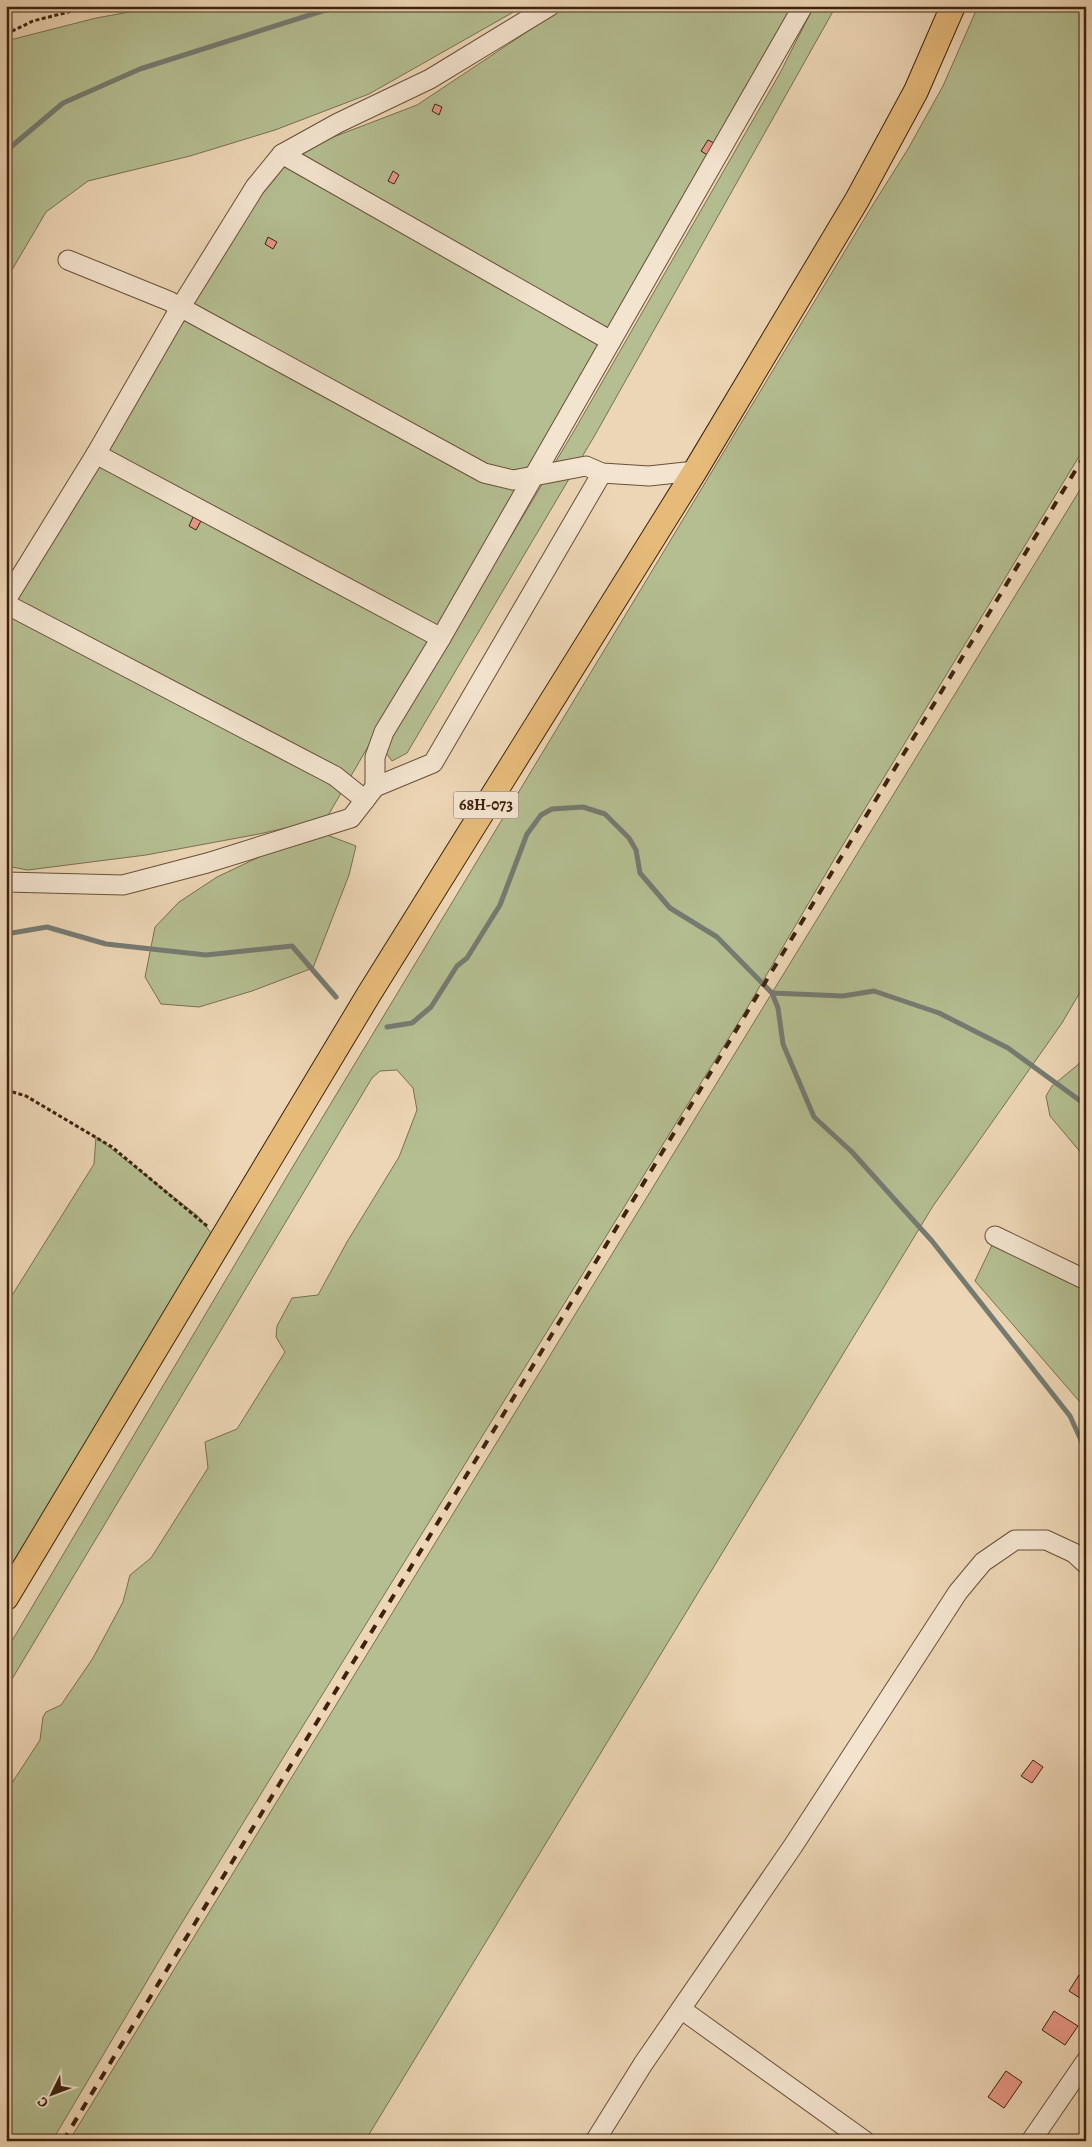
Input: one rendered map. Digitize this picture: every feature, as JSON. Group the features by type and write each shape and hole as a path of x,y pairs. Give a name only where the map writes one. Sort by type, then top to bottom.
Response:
{"main road":[{"name":"68Н-073","path":"6,1598 369,994 695,471 889,144 916,92 953,6"}],"street":[{"path":"6,600 96,454 180,308 255,187 282,154 338,123 430,79 550,6"},
{"path":"370,793 375,757 384,732 441,638 803,6"},
{"path":"282,154 611,341"},
{"path":"68,260 180,308 484,473 512,480 586,466 602,473 649,476 695,471"},
{"path":"96,454 441,638"},
{"path":"6,882 123,885 207,863 351,818 370,793 433,763 602,473"},
{"path":"6,604 370,793"},
{"path":"995,1236 1086,1280"},
{"path":"595,2141 643,2064 794,1846 958,1592 983,1562 1015,1540 1046,1540 1082,1557"},
{"path":"681,2008 865,2141"},
{"path":"1031,2141 1086,2061"}],"path":[{"path":"6,34 34,21 92,6"},
{"path":"6,1090 26,1096 112,1147 222,1239"}],"green space":[{"path":"163,6 524,6 369,94 275,130 190,156 88,181 46,212 6,280 6,41 96,18"},
{"path":"566,6 798,6 326,819 259,834 146,855 28,870 6,866 6,616 268,179 302,149 417,105"},
{"path":"814,6 836,6 595,435 407,753 392,761 386,753 392,735 574,431 780,73"},
{"path":"978,6 1086,6 1086,445 835,858 743,1015 275,1771 175,1934 52,2141 6,2141 6,1792 40,1740 43,1717 46,1712 61,1705 93,1658 123,1602 130,1575 151,1558 208,1468 205,1442 237,1429 285,1352 276,1337 277,1326 292,1298 318,1295 347,1242 399,1157 417,1110 413,1088 397,1070 380,1071 372,1078 6,1689 6,1651 295,1163 908,149 943,86"},
{"path":"1086,480 1086,982 1062,1023 933,1206 365,2141 69,2141"},
{"path":"327,835 356,846 349,875 313,968 252,991 199,1007 161,1004 145,977 155,927 179,902 217,877 276,849"},
{"path":"1080,1063 1086,1065 1086,1155 1082,1154 1050,1116 1046,1096 1052,1086"},
{"path":"96,1137 198,1216 211,1233 6,1581 6,1305 94,1164"},
{"path":"993,1243 1086,1288 1086,1409 975,1281"}],"building":[{"path":"435,104 442,107 439,115 432,111"},
{"path":"708,140 716,144 709,156 701,151"},
{"path":"393,171 399,175 394,184 388,181"},
{"path":"268,237 277,242 273,249 265,244"},
{"path":"193,517 201,521 196,530 189,526"},
{"path":"1033,1760 1043,1767 1032,1783 1021,1776"},
{"path":"1079,1975 1086,1979 1086,2002 1069,1991"},
{"path":"1054,2011 1078,2026 1065,2045 1042,2030"},
{"path":"1006,2071 1022,2082 1004,2108 988,2097"}],"waterway":[{"path":"6,151 63,103 140,69 338,6"},
{"path":"387,1027 412,1023 431,1007 457,966 467,958 500,905 527,834 541,815 552,809 583,807 605,814 629,838 636,850 640,873 670,908 717,937 772,993 778,1008 783,1044 814,1117 852,1152 932,1241 1070,1416 1086,1451"},
{"path":"6,934 47,927 106,944 206,955 292,946 336,997"},
{"path":"772,993 843,996 874,991 939,1013 1008,1048 1086,1105"}],"railway":[{"path":"63,2141 1086,453"}]}
